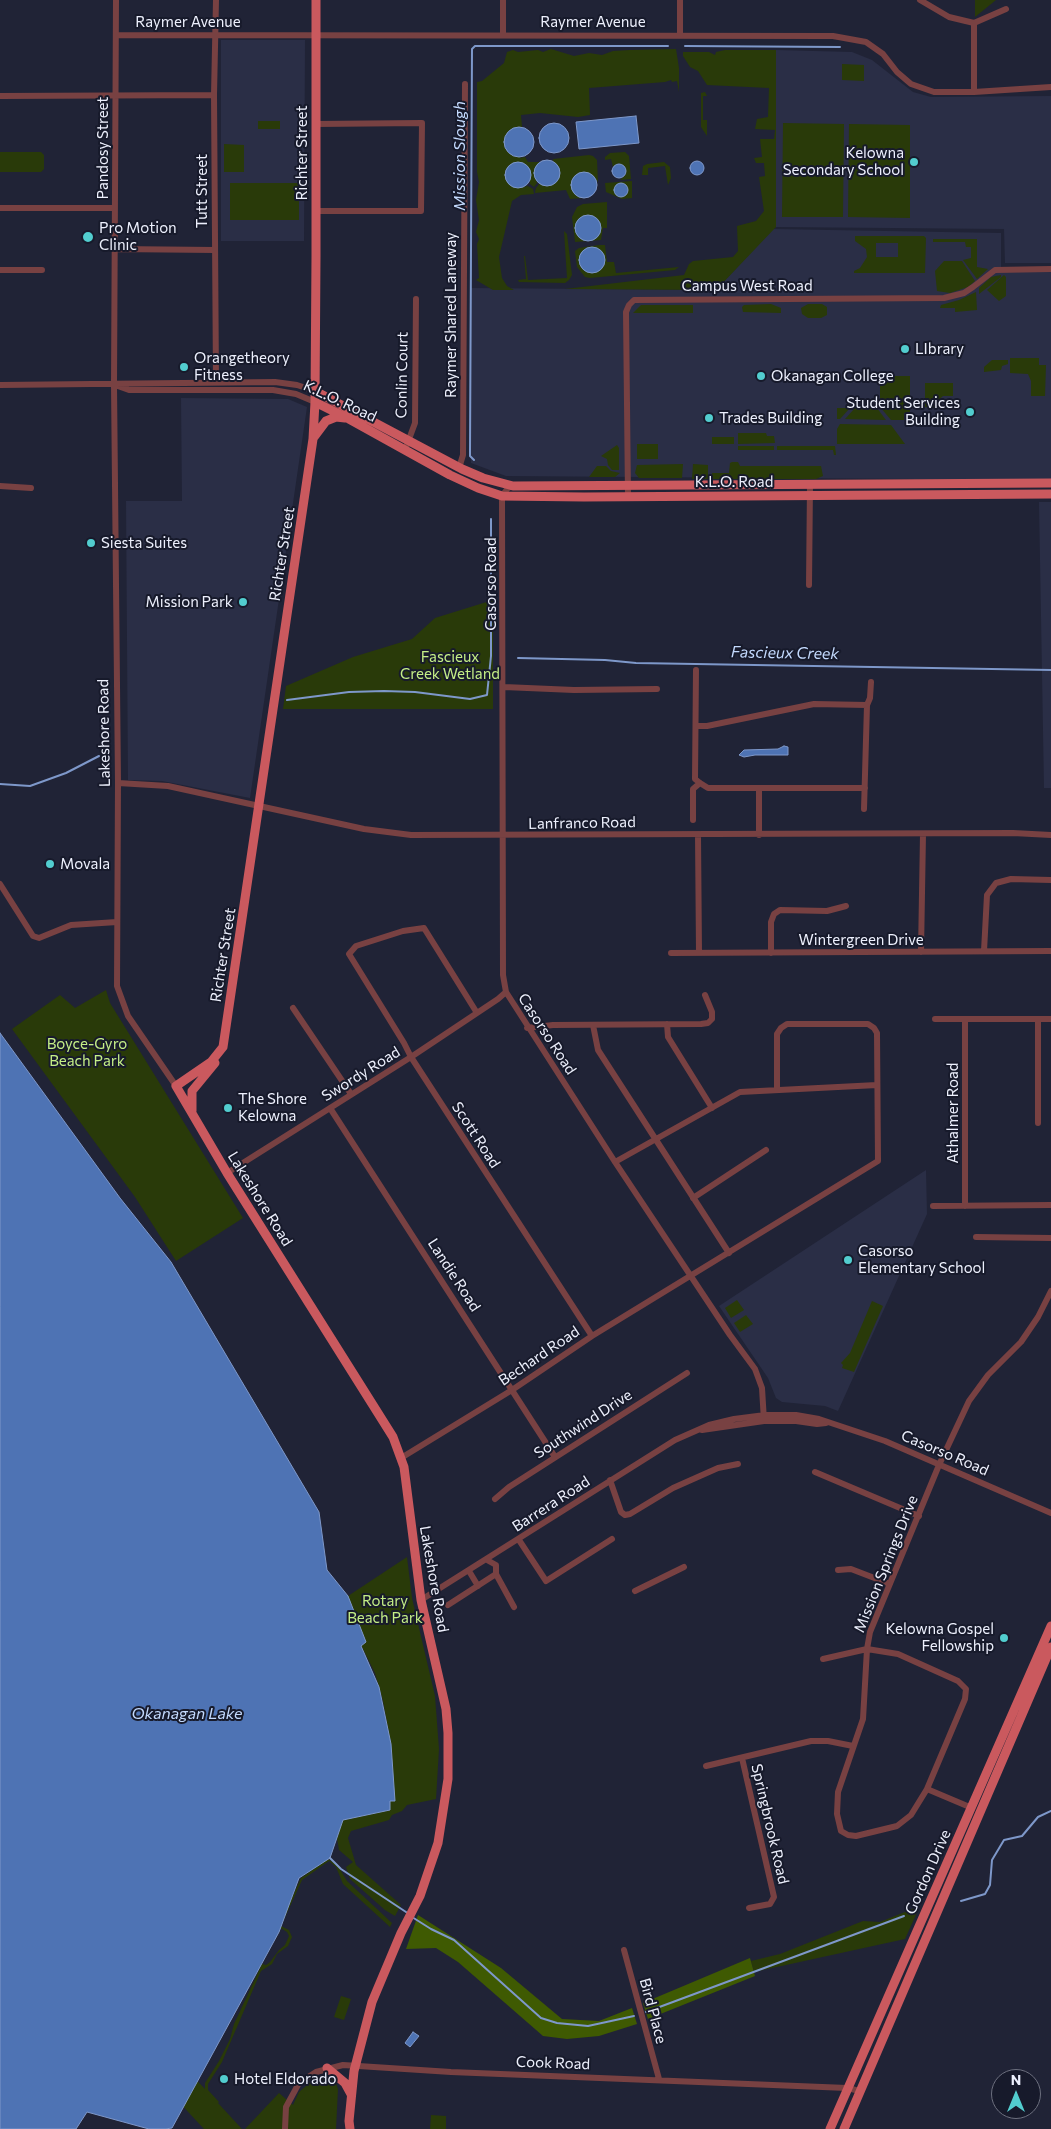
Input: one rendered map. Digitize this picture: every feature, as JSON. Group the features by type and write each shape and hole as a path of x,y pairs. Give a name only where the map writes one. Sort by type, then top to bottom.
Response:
{"main road":[{"name":"Richter Street","path":"223,1047 313,439 315,402 316,0"},
{"name":"K.L.O. Road","path":"315,391 410,440 459,468 482,478 513,486 1051,483"},
{"name":"K.L.O. Road","path":"315,402 450,475 478,488 506,496 1051,494"},
{"path":"313,439 326,421 336,417 349,419"},
{"path":"176,1086 211,1062 223,1047"},
{"path":"192,1114 192,1091 216,1063 223,1047"},
{"name":"Lakeshore Road","path":"176,1086 227,1173 393,1436 404,1467 421,1600 446,1709 449,1760 446,1797 438,1843 420,1896 401,1933 372,2002 355,2065 348,2126"},
{"name":"Gordon Drive","path":"830,2129 846,2088 972,1808 1051,1626"},
{"name":"Gordon Drive","path":"844,2129 1051,1647"},
{"path":"327,2068 345,2083 351,2094"}],"street":[{"name":"Pandosy Street","path":"114,385 116,0"},
{"name":"Tutt Street","path":"216,0 214,95 216,382"},
{"path":"502,0 503,34"},
{"path":"680,0 680,34"},
{"path":"920,0 949,17 974,23 1006,9"},
{"path":"974,23 974,92"},
{"name":"Raymer Avenue","path":"116,35 680,34 833,36 866,42 883,54 896,72 910,84 934,92 974,92 1051,87"},
{"name":"Raymer Shared Laneway","path":"459,468 463,456 465,84"},
{"path":"0,96 214,95"},
{"path":"316,124 422,123 421,211 316,210"},
{"path":"0,208 115,208"},
{"path":"115,249 215,250"},
{"name":"Campus West Road","path":"628,496 626,312 634,300 944,298 964,292 995,270 1051,269"},
{"path":"0,270 42,270"},
{"name":"Conlin Court","path":"405,450 415,423 416,300"},
{"name":"K.L.O. Road","path":"114,385 130,382 274,382 297,385 315,391"},
{"path":"0,385 114,385"},
{"name":"K.L.O. Road","path":"114,385 129,390 273,390 296,394 315,402"},
{"name":"Lakeshore Road","path":"114,385 118,783 116,986 128,1016 176,1086"},
{"path":"809,585 810,484"},
{"path":"0,486 32,488"},
{"path":"506,496 508,488 513,486"},
{"name":"Casorso Road","path":"506,496 504,517 503,836 503,975 506,992 527,1028 615,1162 730,1335 755,1368 762,1388 764,1418 817,1424 826,1423 885,1441 1051,1513"},
{"path":"696,670 695,779 700,783 708,788 864,788"},
{"path":"864,809 867,705 870,698 871,682"},
{"path":"504,687 574,690 657,689"},
{"path":"696,726 707,726 814,704 867,705"},
{"name":"Lanfranco Road","path":"118,783 168,786 364,829 411,835 1013,833 1051,835"},
{"path":"693,820 693,790 700,783"},
{"path":"759,789 759,835"},
{"path":"921,952 923,834"},
{"path":"698,835 699,953"},
{"path":"984,952 987,894 996,883 1011,879 1051,880"},
{"path":"0,884 33,936 39,938 71,925 117,922"},
{"path":"771,953 771,922 774,914 780,910 827,911 846,906"},
{"name":"Scott Road","path":"477,1013 424,928 403,930 356,946 349,954 411,1057 592,1336"},
{"name":"Wintergreen Drive","path":"672,952 1051,951"},
{"name":"Swordy Road","path":"227,1173 411,1057 506,992"},
{"path":"527,1028 553,1025 708,1023 712,1019 712,1012 705,995"},
{"path":"293,1008 351,1094"},
{"path":"935,1019 1051,1019"},
{"name":"Athalmer Road","path":"965,1019 965,1206"},
{"path":"1038,1019 1038,1123"},
{"path":"667,1024 668,1037 712,1108"},
{"path":"615,1162 740,1092 877,1085 877,1033 874,1028 868,1024 787,1024 780,1028 777,1034 777,1090"},
{"path":"593,1025 598,1050 729,1253"},
{"name":"Bechard Road","path":"401,1458 512,1390 592,1336 878,1161 877,1085"},
{"name":"Landie Road","path":"330,1108 555,1457"},
{"path":"693,1198 766,1150"},
{"path":"933,1206 1051,1205"},
{"path":"976,1237 1051,1238"},
{"name":"Mission Springs Drive","path":"927,1789 911,1815 897,1826 856,1836 848,1835 841,1831 837,1814 838,1792 863,1719 867,1648 870,1632 939,1465 969,1401 988,1374 1021,1342 1038,1317 1051,1291"},
{"name":"Southwind Drive","path":"495,1499 509,1487 687,1372"},
{"name":"Barrera Road","path":"421,1600 676,1440 696,1430 764,1418"},
{"path":"610,1480 621,1512 625,1515 630,1514 673,1488 718,1468 738,1464"},
{"path":"814,1472 919,1516"},
{"path":"519,1540 546,1581 612,1539"},
{"path":"487,1560 496,1565 496,1574 514,1606"},
{"path":"635,1591 684,1567"},
{"path":"838,1570 851,1569 890,1584"},
{"path":"469,1571 478,1586"},
{"path":"448,1605 496,1574"},
{"path":"823,1659 867,1648 898,1654 958,1681 966,1689 965,1699 927,1789 972,1808"},
{"path":"706,1766 811,1741 828,1740 853,1746"},
{"name":"Springbrook Road","path":"742,1758 774,1897 770,1904 748,1908"},
{"name":"Bird Place","path":"624,1950 659,2079"},
{"name":"Cook Road","path":"285,2129 286,2107 294,2088 306,2078 327,2068 343,2065 451,2072 846,2088 860,2092"}],"shaded area":[{"path":"221,40 305,40 304,241 221,241"},
{"name":"Kelowna Secondary School","path":"776,50 852,52 872,60 913,92 931,97 1051,96 1051,263 1005,263 1004,229 776,227"},
{"name":"Okanagan College","path":"773,229 1001,233 1001,270 1051,271 1051,480 506,476 471,463 471,288 716,290"},
{"path":"181,398 288,399 307,407 250,798 162,781 128,780 126,501 182,501"},
{"path":"1039,502 1051,502 1051,788 1044,788"},
{"name":"Casorso Elementary School","path":"926,1170 927,1214 838,1411 825,1406 782,1402 776,1398 768,1378 719,1306"}],"green space":[{"path":"975,0 996,0 975,17"},
{"path":"551,49 574,56 589,53 602,55 613,51 676,49 679,68 679,92 677,81 672,82 671,80 589,88 590,115 578,117 540,113 521,115 522,127 519,127 520,158 525,157 528,162 540,162 535,176 537,183 534,187 530,184 530,169 520,162 512,164 523,187 528,186 533,189 534,194 521,195 512,201 499,257 502,278 507,286 514,290 493,290 476,280 479,278 477,244 479,239 476,232 479,220 476,200 479,182 477,172 477,82 482,81 504,63 507,52 513,50 518,52 538,50 543,52"},
{"path":"725,50 776,50 776,227 716,290 565,289 684,275 689,264 693,261 733,257 738,251 737,226 756,221 764,211 759,177 765,176 764,163 756,163 754,158 762,157 760,139 774,139 775,130 755,129 757,119 768,117 769,88 707,85 698,71 690,67 683,56 683,52 709,52 715,55 716,52"},
{"path":"842,64 864,65 864,81 842,80"},
{"path":"705,92 707,96 703,96 703,120 707,120 707,136 701,127 701,93"},
{"path":"258,121 280,121 280,129 258,129"},
{"path":"783,123 844,124 843,217 782,217"},
{"path":"849,124 910,125 910,218 848,217"},
{"path":"224,144 244,145 244,172 224,172"},
{"path":"0,152 41,152 44,155 44,169 41,172 0,172"},
{"path":"625,152 629,156 631,179 620,180 626,174 619,163 613,167 611,159 605,160 605,157 610,153"},
{"path":"589,155 597,160 598,182 593,176 572,180 571,185 577,196 583,198 570,199 566,190 535,193 540,183 544,185 560,175 559,167 553,159"},
{"path":"664,162 670,167 671,178 668,185 665,166 648,168 648,175 642,175 643,166"},
{"path":"632,181 632,198 622,199 606,192 605,183"},
{"path":"230,183 299,183 299,220 230,220"},
{"path":"607,202 607,228 603,228 601,240 575,242 572,217 577,207 583,204","holes":["590,215 597,219 599,234 593,240"]},
{"path":"564,231 567,234 572,275 569,280 565,283 519,282 518,280 526,279 524,256 528,280 567,278"},
{"path":"855,236 924,236 926,238 925,273 854,273 854,271 860,268 867,257 866,249 855,241","holes":["876,243 898,243 898,257 876,257"]},
{"path":"933,239 977,239 977,267 988,269 977,279 963,260 971,258 971,247 966,247 965,242 933,242"},
{"path":"605,245 607,262 614,262 616,273 679,267 675,270 585,277 577,267 575,251 579,248"},
{"path":"944,261 962,261 975,281 968,287 950,293 937,291 935,271"},
{"path":"1001,275 1001,277 979,294 979,288 991,277"},
{"path":"1004,275 1006,277 1006,296 999,301 987,290"},
{"path":"976,292 977,310 955,312 955,308 940,308 941,305 959,300"},
{"path":"771,304 781,308 781,313 743,312 742,307 744,305"},
{"path":"808,304 822,304 827,307 827,315 821,318 808,318 802,314 801,308"},
{"path":"641,305 693,305 693,313 633,313"},
{"path":"1010,358 1039,358 1039,365 1046,365 1045,396 1031,396 1031,381 1028,374 1010,373"},
{"path":"992,360 1008,360 1008,364 1002,366 1001,370 984,372 984,367"},
{"path":"880,376 910,376 910,413 904,413 904,420 891,420 880,407"},
{"path":"925,383 953,383 953,396 943,396 934,404 934,408 925,407"},
{"path":"837,408 850,408 840,419 837,419"},
{"path":"855,408 877,408 886,420 845,419"},
{"path":"840,424 891,425 905,444 837,444 837,429"},
{"path":"738,433 766,433 767,436 774,436 775,443 738,444"},
{"path":"712,437 734,437 734,444 712,444"},
{"path":"637,444 658,444 658,459 637,459"},
{"path":"617,445 619,448 619,470 612,470 608,465 607,459 601,456"},
{"path":"738,446 774,446 774,450 738,450"},
{"path":"777,446 835,446 836,455 834,455 833,450 777,450"},
{"path":"738,462 740,466 821,466 823,476 816,479 712,479 712,473 729,473 730,463"},
{"path":"683,464 682,478 639,478 635,473 637,465"},
{"path":"693,464 708,465 708,479 692,479"},
{"path":"597,466 606,466 611,471 620,473 615,477 589,477"},
{"name":"Fascieux Creek Wetland","path":"493,600 493,709 283,709 286,686 353,657 412,639 435,618"},
{"name":"Boyce-Gyro Beach Park","path":"106,990 110,1003 243,1218 176,1261 135,1197 12,1029 60,995 75,1008"},
{"path":"737,1300 744,1310 731,1318 725,1308"},
{"path":"872,1301 883,1306 854,1372 842,1368 843,1365 841,1363 850,1353"},
{"path":"746,1315 753,1324 740,1332 734,1323"},
{"name":"Rotary Beach Park","path":"407,1557 412,1598 435,1696 439,1749 436,1799 407,1805 402,1811 392,1815 389,1820 351,1831 348,1838 356,1865 401,1905 395,1916 385,1910 350,1879 346,1867 353,1862 339,1850 337,1838 338,1829 343,1820 390,1810 390,1801 394,1801 391,1744 383,1701 375,1673 361,1645 348,1596"},
{"path":"328,1859 338,1866 347,1881 392,1923 390,1927 343,1884 336,1867 329,1861 302,1880 281,1926 289,1930 292,1937 288,1946 277,1954 272,1964 261,1971 222,2062 208,2084 208,2090 242,2129 204,2129 150,2071 167,2049 205,2089 205,2083 230,2039 234,2024 262,1964 266,1965 270,1962 279,1950 285,1945 289,1936 287,1932 279,1927 301,1878"},
{"path":"920,1906 905,1939 754,1972 751,1961 780,1954 863,1921 880,1922"},
{"path":"418,1915 501,1968 562,2019 599,2021 632,2008 637,2024 599,2036 567,2039 543,2036 458,1962 436,1948 406,1949"},
{"path":"750,1958 755,1976 648,2019 643,2003"},
{"path":"341,1996 351,1999 344,2020 334,2017"},
{"path":"324,2076 334,2078 338,2089 336,2129 245,2129 279,2093 293,2105 299,2092 312,2081"},
{"path":"431,2115 446,2116 446,2129 430,2129"}],"water":[{"path":"636,116 639,143 579,149 576,122"},
{"path":"554,123 565,127 569,138 565,149 554,153 543,149 539,138 543,127"},
{"path":"519,127 530,131 534,142 530,153 519,157 508,153 504,142 508,131"},
{"path":"547,160 556,164 560,173 556,182 547,186 538,182 534,173 538,164"},
{"path":"694,161 700,161 704,168 700,175 694,175 690,171 690,165"},
{"path":"518,162 527,166 531,175 527,184 518,188 509,184 505,175 509,166"},
{"path":"616,164 622,164 626,171 622,178 616,178 612,174 612,168"},
{"path":"584,172 593,176 597,185 593,194 584,198 575,194 571,185 575,176"},
{"path":"618,183 624,183 628,190 624,197 618,197 614,193 614,187"},
{"path":"588,215 597,219 601,228 597,237 588,241 579,237 575,228 579,219"},
{"path":"592,247 601,251 605,260 601,269 592,273 583,269 579,260 583,251"},
{"path":"784,746 788,747 788,755 744,757 739,755 744,750 778,749"},
{"name":"Okanagan Lake","path":"0,1033 120,1198 171,1262 319,1512 327,1570 348,1596 366,1642 361,1646 379,1687 391,1744 395,1801 390,1801 390,1810 343,1820 330,1858 299,1878 279,1932 172,2128 149,2129 87,2112 76,2129 0,2129"},
{"path":"413,2032 419,2036 410,2047 405,2043"}],"waterway":[{"name":"Mission Slough","path":"474,460 470,456 472,49 475,46 668,46"},
{"name":"Mission Slough","path":"685,46 840,47"},
{"name":"Mission Slough","path":"491,519 491,580"},
{"name":"Fascieux Creek","path":"287,700 349,692 384,691 415,692 470,699 487,695 491,656 491,610"},
{"name":"Fascieux Creek","path":"518,658 605,660 636,663 1051,670"},
{"name":"Fascieux Creek","path":"0,784 30,786 66,773 99,756"},
{"path":"961,1901 985,1894 990,1885 992,1860 1004,1840 1022,1836 1038,1817 1051,1811"},
{"path":"330,1858 341,1869 409,1914"},
{"path":"646,2012 904,1916"},
{"path":"412,1917 454,1940 541,2018 557,2023 588,2026 634,2016"}],"place":[{"name":"Kelowna Secondary School","path":"914,162"},
{"name":"Pro Motion Clinic","path":"88,237"},
{"name":"LIbrary","path":"905,349"},
{"name":"Orangetheory Fitness","path":"184,367"},
{"name":"Okanagan College","path":"761,376"},
{"name":"Student Services Building","path":"970,412"},
{"name":"Trades Building","path":"709,418"},
{"name":"Siesta Suites","path":"91,543"},
{"name":"Mission Park","path":"243,602"},
{"name":"Movala","path":"50,864"},
{"name":"The Shore Kelowna","path":"228,1108"},
{"name":"Casorso Elementary School","path":"848,1260"},
{"name":"Kelowna Gospel Fellowship","path":"1004,1638"},
{"name":"Hotel Eldorado","path":"224,2079"}]}
